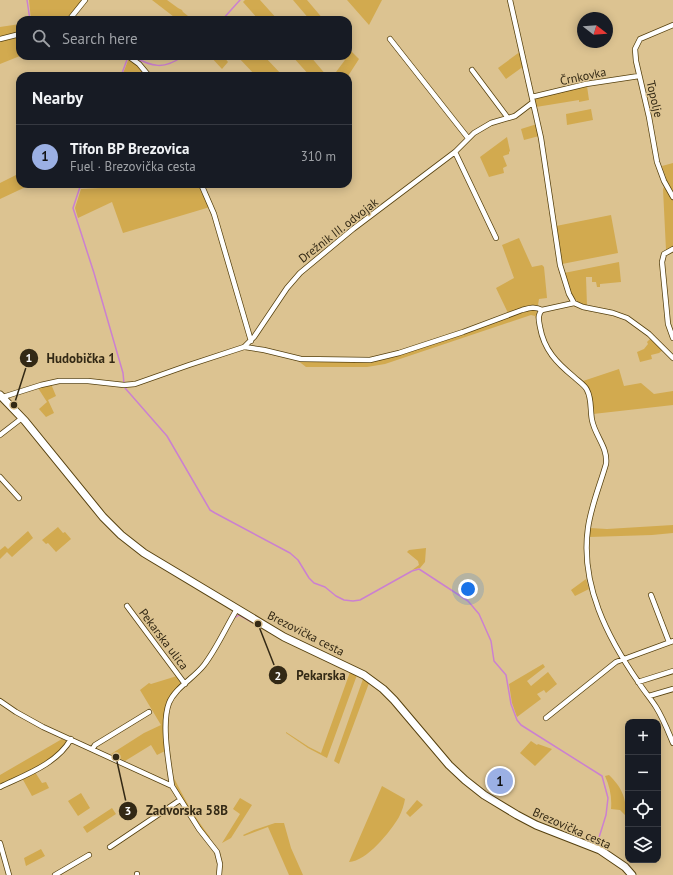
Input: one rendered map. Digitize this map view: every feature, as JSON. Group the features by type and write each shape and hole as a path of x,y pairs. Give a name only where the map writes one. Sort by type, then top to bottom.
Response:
{"main road":[{"name":"Brezovička cesta","path":"1,396 22,418 86,498 121,535 144,553 237,609 301,645 353,669 375,683 403,710 456,772 474,788 497,804 536,825 593,847 620,864 632,875"}],"street":[{"path":"73,16 85,0"},
{"path":"510,0 541,138 560,265 565,285 574,303"},
{"name":"Topolje","path":"673,25 640,39 635,49 636,61 649,117 657,162 664,181 673,197"},
{"path":"0,39 16,35"},
{"path":"390,39 468,138"},
{"path":"134,60 146,72"},
{"path":"472,70 508,118"},
{"name":"Črnkovka","path":"532,97 586,84 639,76"},
{"name":"Drežnik III. odvojak","path":"244,347 251,341 287,288 300,273 353,229 455,152 468,138 482,127 519,113 532,103"},
{"path":"455,152 496,238"},
{"path":"203,188 214,214 251,341"},
{"path":"673,249 664,254 662,262 668,324 673,338"},
{"path":"1,396 59,381 88,381 124,385 135,384 244,347 301,358 370,360 399,353 532,307 538,307 542,310 574,303 593,310 621,316 636,324 649,334 673,358"},
{"path":"542,310 539,315 539,321 545,344 557,362 587,390 590,398 592,422 606,454 606,464 590,519 586,559 599,613 624,659 656,708 673,743"},
{"path":"0,435 22,418"},
{"path":"0,477 19,498"},
{"path":"546,718 616,662 671,641 652,595"},
{"name":"Pekarska ulica","path":"127,606 185,684"},
{"name":"Pekarska ulica","path":"172,786 167,748 168,708 171,700 205,664 237,609"},
{"path":"638,682 673,671"},
{"path":"649,696 673,689"},
{"path":"0,701 29,720 93,748 172,786 199,829 218,852 220,864 219,875"},
{"path":"93,748 95,745 149,712"},
{"path":"0,787 50,761 63,750 71,739"},
{"path":"110,847 180,800"},
{"path":"0,843 9,875"},
{"path":"55,875 89,855"}],"shaded area":[{"path":"29,0 83,0 70,16 31,16"},
{"path":"152,0 167,0 188,16 173,16"},
{"path":"245,0 260,0 274,16 255,16 243,2"},
{"path":"293,0 307,0 321,16 307,16"},
{"path":"347,0 382,0 369,25"},
{"path":"16,25 16,33 0,37 0,27"},
{"path":"16,36 16,58 0,64 0,40"},
{"path":"521,51 524,66 506,79 498,68"},
{"path":"352,52 359,59 351,72 336,72 345,60 352,60"},
{"path":"128,60 132,60 137,63 144,72 124,72"},
{"path":"214,60 226,60 228,62 222,69"},
{"path":"241,60 268,60 279,72 252,72"},
{"path":"296,60 313,60 324,72 306,72"},
{"path":"587,86 589,100 579,102 579,100 536,107 533,98"},
{"path":"591,109 593,120 567,125 566,114"},
{"path":"537,124 539,136 524,140 521,129"},
{"path":"507,137 510,151 509,154 503,156 507,166 503,168 504,173 489,177 480,157"},
{"path":"673,163 673,248 666,250 663,189 666,180 662,166"},
{"path":"16,175 16,188 23,188 0,199 0,183"},
{"path":"202,188 210,207 123,233 112,202 78,218 75,208 81,189"},
{"path":"611,215 618,253 562,264 556,226"},
{"path":"519,238 532,267 542,265 544,267 547,298 539,299 538,305 508,313 496,288 514,278 502,245"},
{"path":"619,262 621,282 600,284 600,287 597,287 596,282 592,282 592,277 586,277 587,306 577,301 569,289 564,273"},
{"path":"532,309 537,310 536,319 535,316 531,315 385,364 367,367 306,367 297,360 370,361"},
{"path":"651,338 663,350 659,353 651,355 652,359 640,362 637,352 644,349 648,344 647,342"},
{"path":"619,369 624,386 641,383 654,394 673,391 673,405 593,414 586,385 583,381"},
{"path":"51,384 56,396 48,400 54,413 46,417 39,409 47,402 38,388"},
{"path":"673,525 673,533 589,537 590,528 607,529"},
{"path":"58,527 71,539 56,552 48,543 46,544 42,540"},
{"path":"28,531 33,538 12,557 7,552 0,559 0,550 5,546 8,549"},
{"path":"426,548 425,562 420,568 412,570 419,565 418,561 407,552 409,550"},
{"path":"586,579 589,589 575,596 571,590"},
{"path":"543,664 545,667 527,681 531,686 548,672 557,684 546,693 544,690 537,694 541,699 517,717 512,703 509,684"},
{"path":"350,672 357,675 327,758 308,748 286,732 321,753"},
{"path":"177,676 181,684 170,698 165,751 157,755 151,745 125,761 111,754 144,733 161,725 140,690 149,683 151,684"},
{"path":"363,679 369,683 339,764 334,761"},
{"path":"62,739 67,741 61,749 45,761 36,767 0,784 0,775"},
{"path":"531,741 537,745 538,744 552,749 535,766 520,753"},
{"path":"35,772 42,783 46,782 49,788 32,796 22,778"},
{"path":"609,775 622,792 625,800 625,815 620,810 611,809 610,792 605,776"},
{"path":"173,776 190,808 210,839 198,825 183,802 178,793"},
{"path":"382,786 405,799 399,817 377,845 363,857 349,862"},
{"path":"81,793 90,808 78,816 68,801"},
{"path":"240,798 252,805 231,838 222,843 240,814 233,809"},
{"path":"417,800 423,805 410,817 406,813"},
{"path":"112,808 116,814 87,833 83,827"},
{"path":"275,823 284,823 291,848 303,875 289,875 268,827 244,836 243,835"},
{"path":"41,849 45,856 26,866 24,858"}],"waterway":[{"path":"27,0 29,16"},
{"path":"226,16 240,0"},
{"path":"122,72 127,60"},
{"path":"140,60 152,65 164,65 176,60"},
{"path":"80,188 73,208 94,273 123,373 124,384"},
{"path":"125,388 167,436 210,510 290,553 298,560 309,578 314,583 325,587 336,596 344,600 353,601 360,600 412,571 419,569 468,601 479,614 491,641 494,661 506,675 511,704 517,720 521,725 602,776 608,798 606,815 597,844 629,866"},
{"path":"236,617 239,615 261,627"}],"place":[{"name":"Hudobička 1","path":"14,405"},
{"name":"Pekarska","path":"258,624"},
{"name":"Zadvorska 58B","path":"116,757"},
{"name":"Tifon BP Brezovica","path":"500,781"}]}
